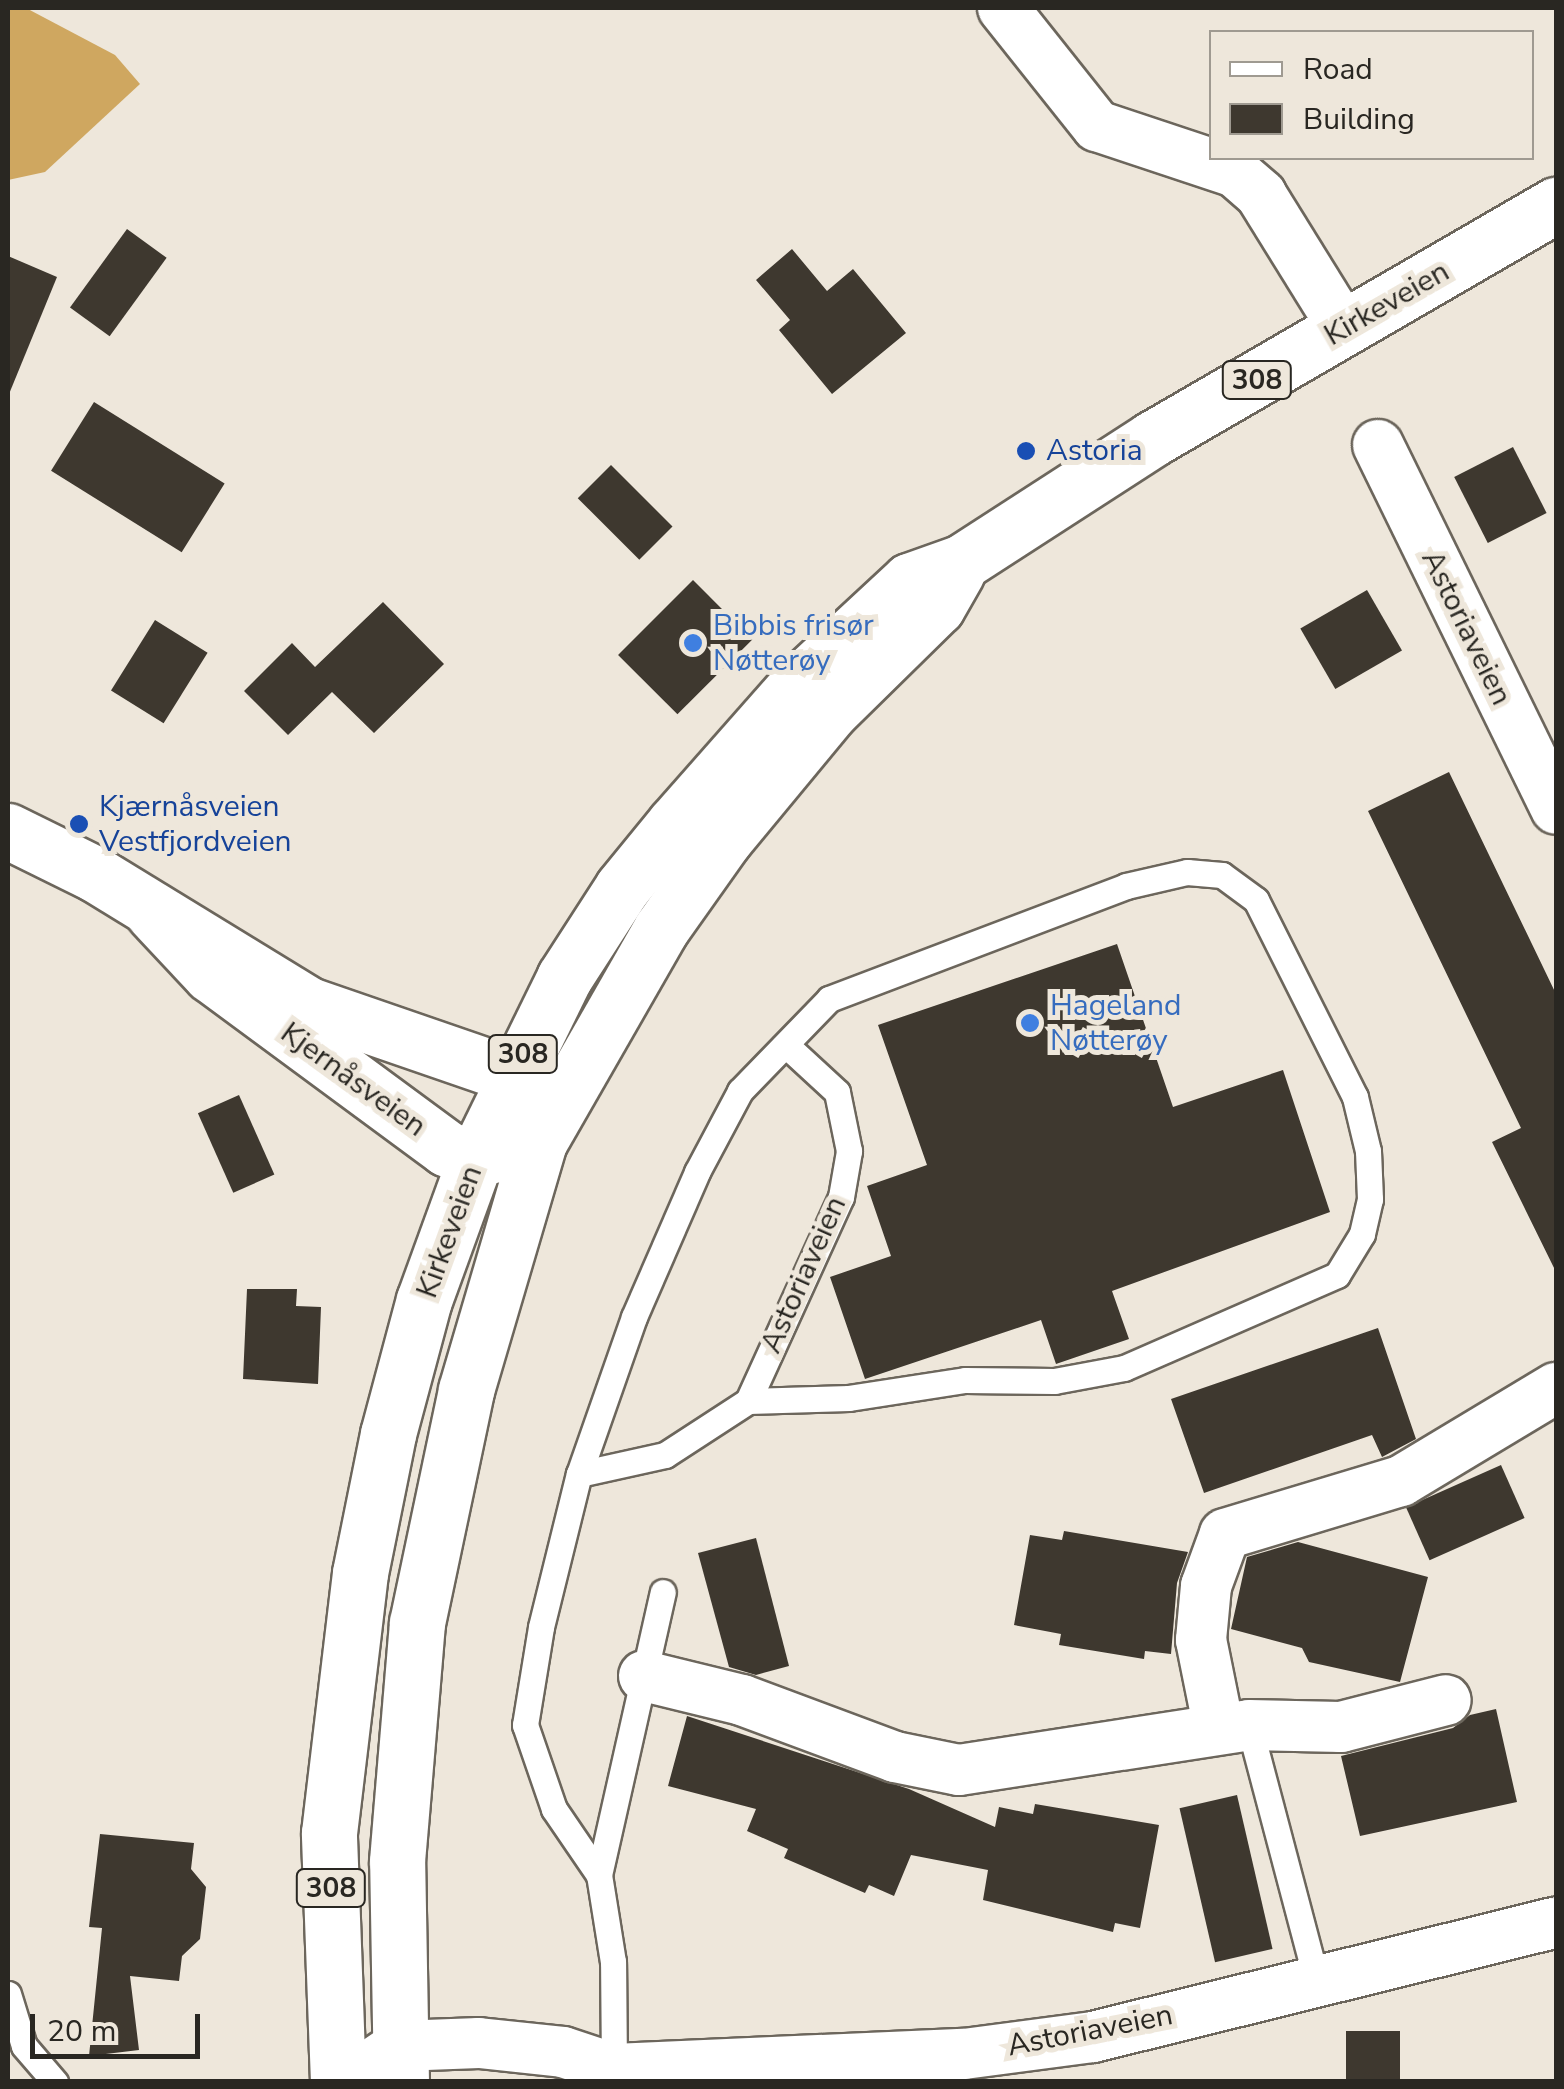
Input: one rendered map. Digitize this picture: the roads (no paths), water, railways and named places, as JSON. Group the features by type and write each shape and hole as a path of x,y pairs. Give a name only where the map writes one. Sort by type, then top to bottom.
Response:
{"main road":[{"name":"Kirkeveien","path":"338,2082 330,1833 360,1573 424,1300 475,1160 512,1075 564,978 622,888 795,687 909,581 962,562 1062,493 1556,205"},
{"name":"Kirkeveien","path":"400,2064 398,1826 417,1623 466,1390 539,1142 661,928 724,840 828,713 937,607 962,562"},
{"name":"Kjernåsveien","path":"8,832 96,874 153,914 309,1005 512,1075"},
{"name":"Kjernåsveien","path":"153,914 210,974 401,1116 475,1160"},
{"path":"475,1160 539,1142 512,1075"}],"street":[{"path":"1003,8 1098,126 1235,172 1261,195 1344,329"},
{"name":"Astoriaveien","path":"1378,445 1556,809"},
{"path":"1234,1727 1201,1640 1206,1586 1225,1534 1400,1481 1556,1388"},
{"path":"644,1676 742,1700 895,1757 959,1770 1234,1727 1341,1727 1446,1700"},
{"name":"Astoriaveien","path":"400,2064 479,2043 563,2052 609,2077 964,2054 1092,2037 1316,1978 1556,1922"},
{"path":"346,2082 400,2064"}],"lane":[{"path":"580,1474 665,1455 748,1402 849,1398 965,1380 1054,1381 1124,1368 1337,1275 1362,1234 1370,1198 1368,1151 1355,1096 1256,900 1222,875 1187,872 1126,886 828,999 740,1091 696,1172 634,1318 580,1474 541,1627 525,1725 554,1809 599,1875"},
{"name":"Astoriaveien","path":"748,1402 844,1182 849,1151 837,1092 809,1061 786,1045"},
{"path":"609,2077 613,1962 599,1875 663,1592"},
{"path":"1234,1727 1316,1978"},
{"path":"8,2005 24,2046 54,2082"}],"place":[{"name":"Astoria","path":"1026,451"},
{"name":"Bibbis frisør Nøtterøy","path":"693,643"},
{"name":"Kjærnåsveien Vestfjordveien","path":"79,824"},
{"name":"Hageland Nøtterøy","path":"1030,1023"}]}
